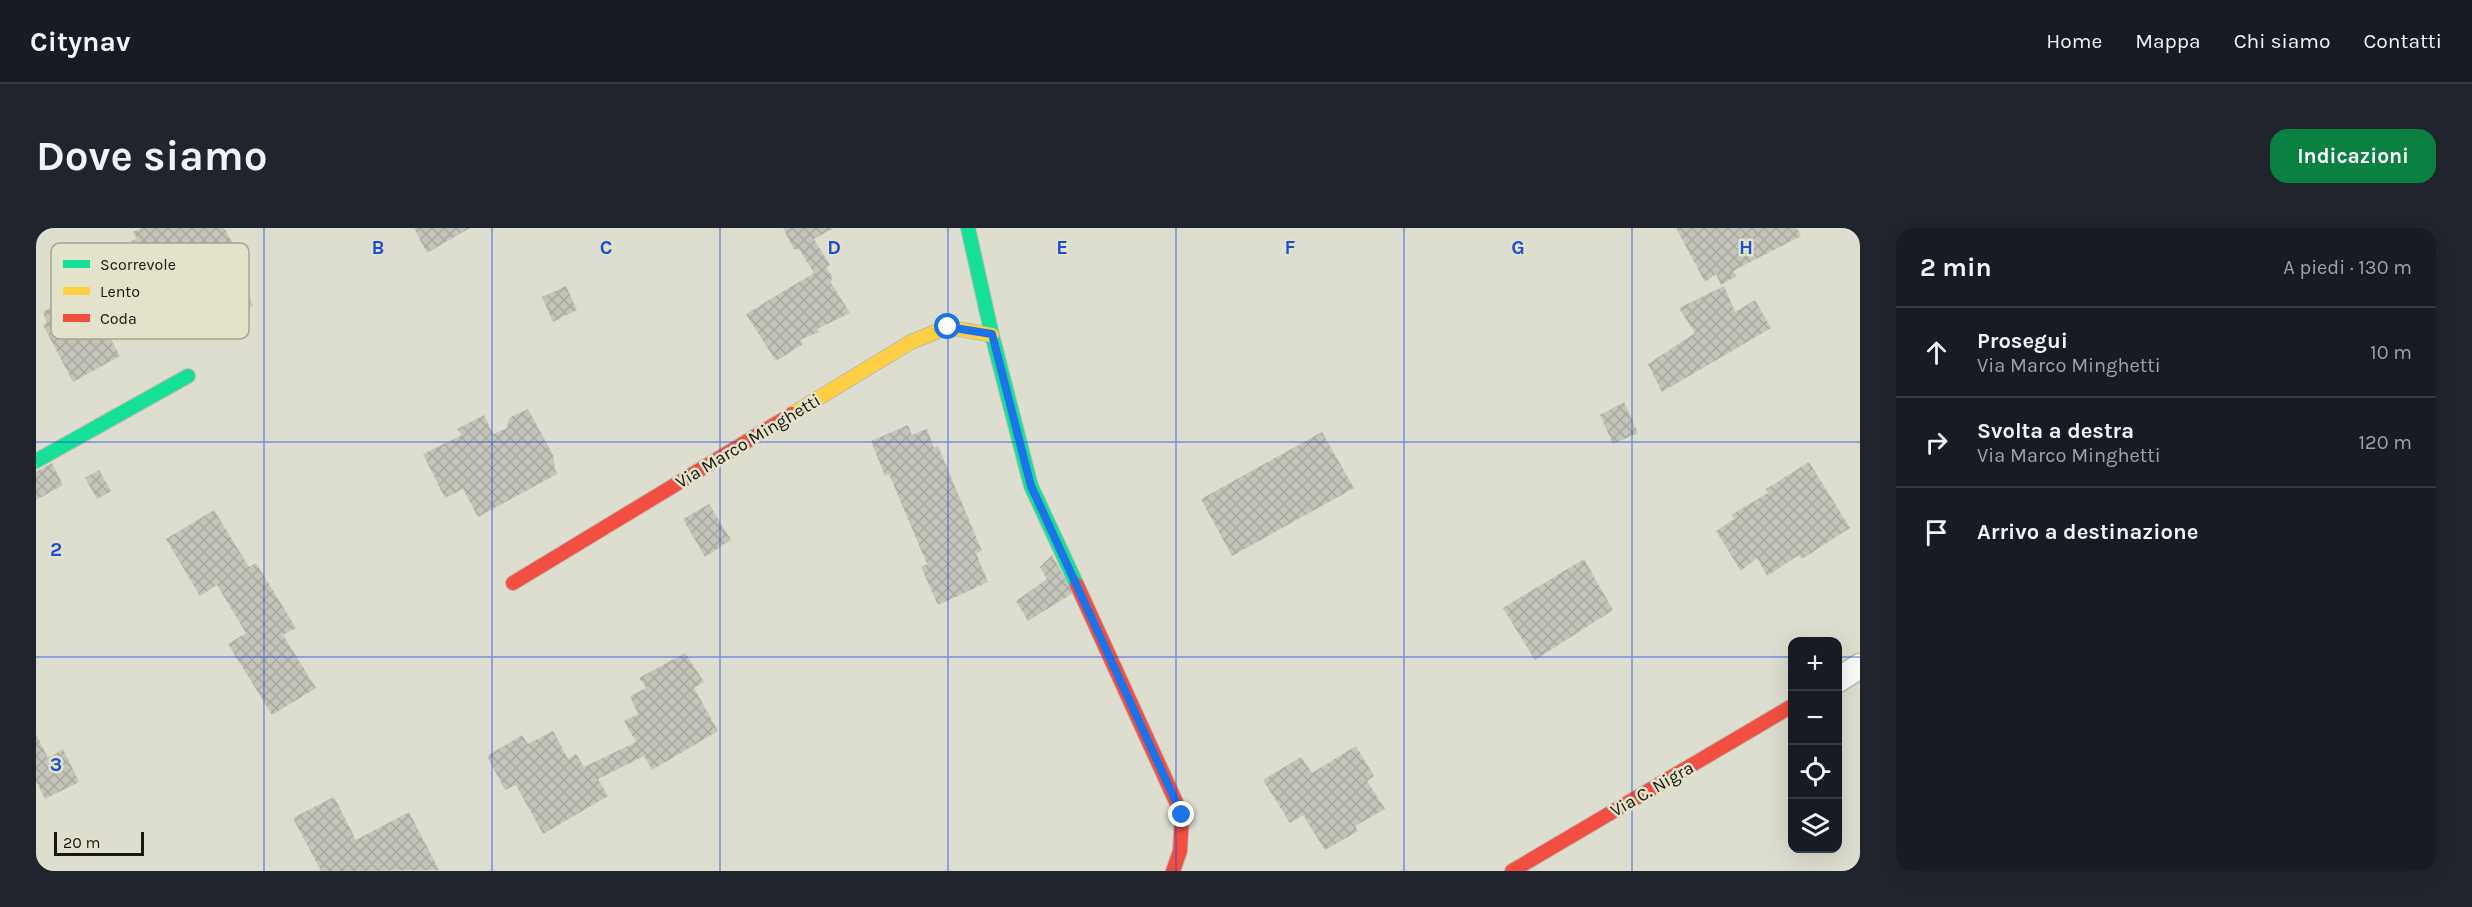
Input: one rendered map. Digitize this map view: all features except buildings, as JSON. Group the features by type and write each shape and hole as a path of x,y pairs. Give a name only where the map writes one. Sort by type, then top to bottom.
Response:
{"street":[{"path":"968,228 992,334 1031,486 1182,815 1180,851 1173,871"},
{"name":"Via Marco Minghetti","path":"513,583 911,342 948,327 992,334"},
{"path":"36,461 188,376"},
{"path":"1842,677 1860,666"},
{"name":"Via C. Nigra","path":"1512,871 1788,708"}],"traffic: fast":[{"path":"968,228 992,335 1031,486 1077,585"},
{"path":"36,461 188,376"}],"traffic: slow":[{"path":"792,414 911,342 948,327 992,335"}],"traffic: jam":[{"path":"513,583 792,414"},
{"path":"1077,585 1182,815 1180,851 1173,871"},
{"path":"1512,871 1788,708"}],"route":[{"path":"948,327 992,334 1031,486 1182,815"}]}
